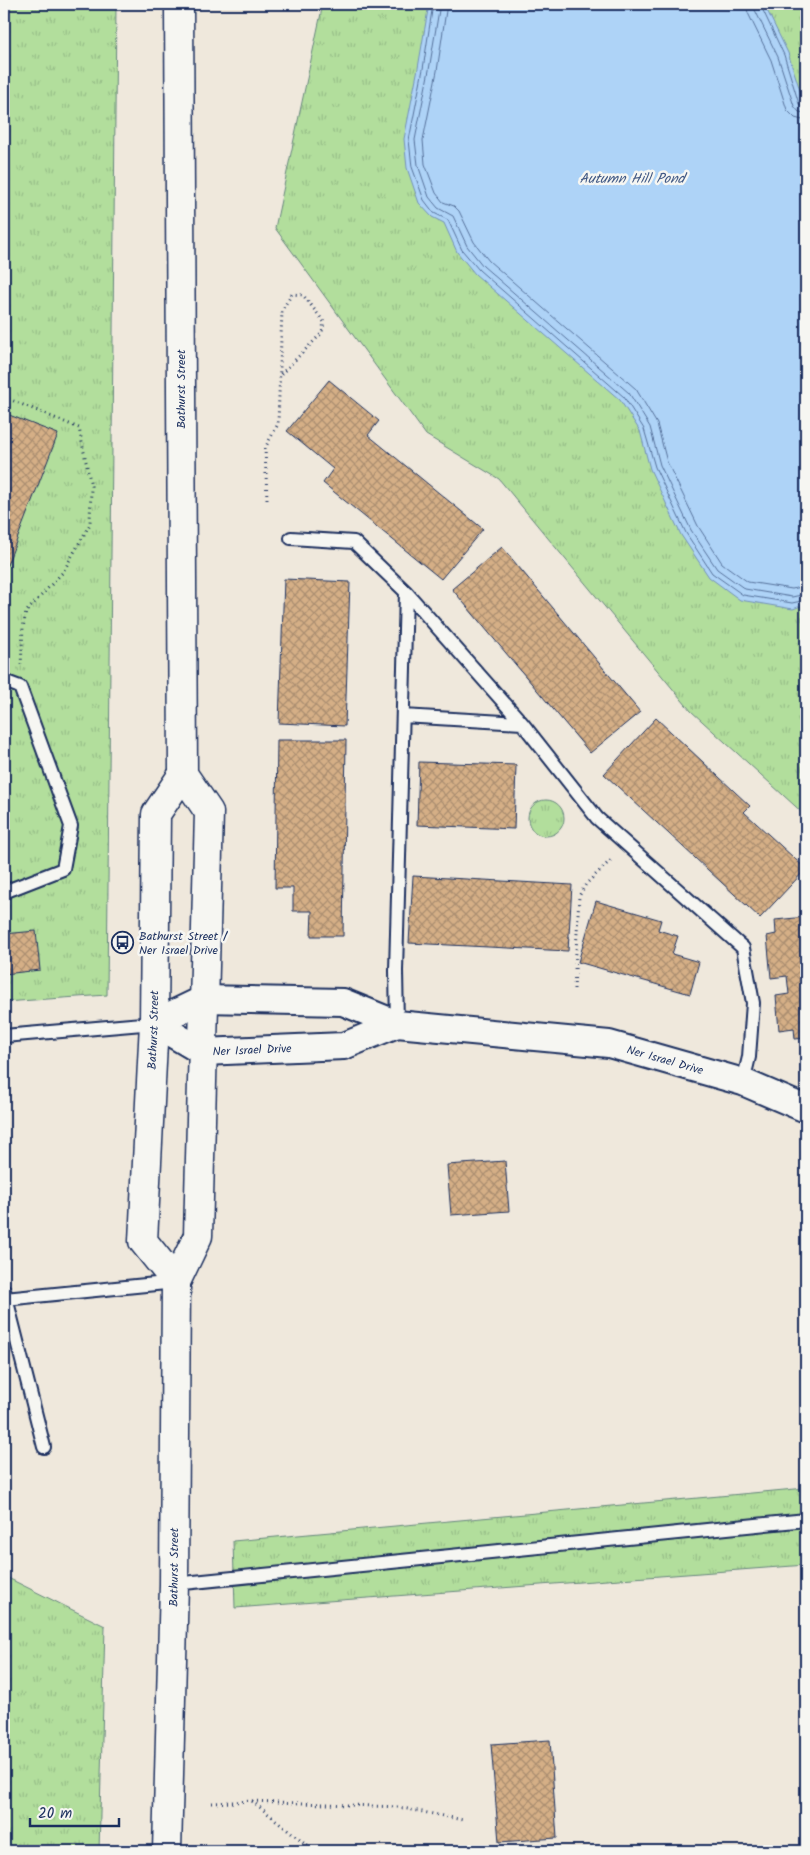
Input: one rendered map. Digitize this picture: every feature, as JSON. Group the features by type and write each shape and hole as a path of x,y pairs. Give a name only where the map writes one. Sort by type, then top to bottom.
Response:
{"main road":[{"name":"Bathurst Street","path":"167,1851 174,1584 176,1282 198,1236 208,812 183,774 179,4"},
{"name":"Bathurst Street","path":"176,1282 143,1241 154,1023 156,814 183,774"}],"street":[{"name":"Ner Israel Drive","path":"154,1023 204,999 343,1002 397,1024 609,1044 743,1082 806,1109"},
{"name":"Ner Israel Drive","path":"154,1023 203,1052 344,1046 397,1024"}],"lane":[{"path":"291,538 354,542 406,592 522,724 597,818 743,948 752,1003 749,1057 743,1082"},
{"path":"397,1024 396,971 406,592"},
{"path":"4,681 20,687 71,826 63,869 4,892"},
{"path":"403,716 522,724"},
{"path":"4,1036 154,1023"},
{"path":"44,1447 4,1294 176,1282"},
{"path":"174,1584 806,1520"}],"path":[{"path":"267,499 265,448 278,424 282,310 292,294 303,296 324,322 322,333 280,375"},
{"path":"4,397 79,428 92,486 90,524 63,572 26,612 20,687"},
{"path":"574,989 579,896 586,884 627,844"},
{"path":"252,1801 315,1851"},
{"path":"212,1803 252,1801 398,1807 463,1820"}],"green space":[{"path":"4,4 116,4 107,995 4,1002"},
{"path":"323,4 806,4 806,816 691,711 499,479 426,435 275,228"},
{"path":"546,800 553,801 559,805 563,811 563,825 559,831 553,835 546,836 539,835 533,831 529,825 528,818 529,811 533,805 539,801"},
{"path":"806,1488 806,1565 235,1608 233,1541"},
{"path":"4,1576 105,1626 99,1851 4,1851"}],"water":[{"name":"Autumn Hill Pond","path":"429,4 764,4 788,53 806,109 806,604 793,609 740,600 709,577 681,535 650,469 640,431 620,400 475,274 457,252 444,223 432,217 419,203 407,168 404,139"}],"building":[{"path":"329,380 379,421 368,435 483,529 441,579 323,483 333,469 287,431"},
{"path":"4,413 58,434 4,573"},
{"path":"502,547 640,712 590,753 452,589"},
{"path":"284,579 350,582 345,726 279,723"},
{"path":"656,718 750,806 744,812 806,869 760,918 604,774"},
{"path":"277,740 346,740 343,936 311,936 312,911 293,911 293,888 275,888"},
{"path":"419,762 516,765 514,829 417,825"},
{"path":"413,876 572,885 568,951 409,943"},
{"path":"596,901 661,920 658,930 678,936 672,954 699,962 690,994 578,962"},
{"path":"806,917 806,1038 795,1039 794,1028 779,1030 776,996 789,994 787,976 771,978 767,936 776,934 775,920"},
{"path":"36,931 40,970 4,974 4,934"},
{"path":"505,1161 509,1211 451,1215 447,1165"},
{"path":"550,1740 557,1838 499,1842 491,1744"}],"place":[{"name":"Bathurst Street / Ner Israel Drive","path":"123,943"}]}
